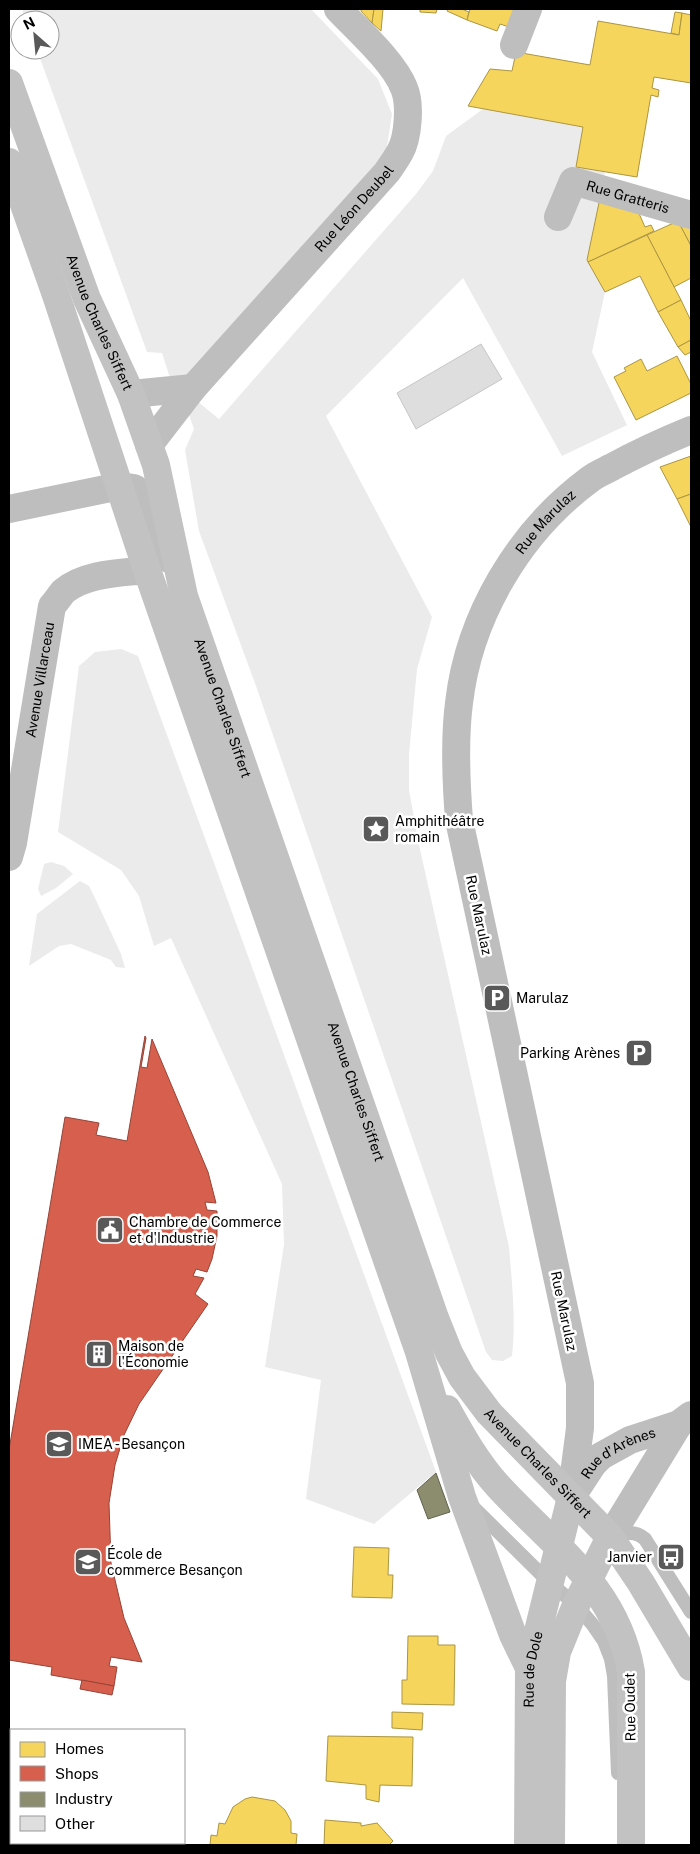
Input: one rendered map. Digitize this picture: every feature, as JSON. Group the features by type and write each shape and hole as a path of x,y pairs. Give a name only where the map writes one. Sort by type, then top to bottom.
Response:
{"main road":[{"name":"Avenue Charles Siffert","path":"9,83 87,299 131,394 156,465 184,596 435,1318 449,1353 462,1377 488,1413 610,1537 641,1583 691,1667"},
{"name":"Avenue Charles Siffert","path":"9,162 56,294 147,570 419,1352 462,1497 513,1635 529,1668"},
{"name":"Avenue Charles Siffert","path":"419,1352 462,1437 483,1467 498,1486 589,1579"},
{"name":"Rue de Dole","path":"528,1845 529,1668 571,1497"},
{"name":"Rue de Dole","path":"551,1845 552,1681 557,1652 576,1605 610,1537"},
{"name":"Rue Oudet","path":"589,1579 615,1621 628,1655 631,1672 632,1845"}],"street":[{"name":"Rue Léon Deubel","path":"149,445 193,388 387,172 401,151 407,126 408,105 404,89 392,68 338,9"},
{"path":"514,45 528,9"},
{"name":"Rue Gratteris","path":"558,217 574,181 691,215"},
{"path":"131,394 193,388"},
{"name":"Rue Marulaz","path":"571,1497 580,1428 580,1383 459,820 455,774 458,703 466,662 490,600 505,571 529,537 564,501 590,478 643,450 691,430"},
{"path":"9,509 120,486"},
{"name":"Avenue Charles Siffert","path":"120,486 134,488 142,494 184,596"},
{"name":"Avenue Villarceau","path":"9,857 13,843 52,606 64,591 78,583 104,576 147,570"},
{"name":"Rue d'Arènes","path":"571,1497 600,1456 630,1440 685,1419"},
{"name":"Rue d'Arènes","path":"610,1537 685,1419"}],"lane":[{"path":"462,1497 550,1583 576,1605 604,1641 611,1659 614,1676 622,1845"},
{"path":"610,1537 629,1532 638,1533 645,1539 691,1612"}],"shaded area":[{"path":"311,9 378,79 392,114 386,153 186,375 171,381 162,353 147,352 41,60 60,60 60,10 22,10"},
{"path":"483,109 583,127 577,167 605,172 587,260 605,292 592,352 627,425 562,456 463,278 326,416 432,617 417,669 409,754 409,790 419,845 509,1247 514,1329 512,1356 503,1361 492,1360 486,1352 256,686 199,531 185,450 194,429 188,412 197,401 219,419 416,194 433,171 446,136"},
{"path":"121,649 138,656 436,1472 374,1524 306,1499 321,1380 265,1367 284,1245 282,1184 171,938 154,946 139,896 121,870 58,832 79,666 95,652"},
{"path":"51,862 64,866 73,874 56,888 41,896 38,889 44,864"},
{"path":"80,881 89,886 121,954 125,968 116,967 111,960 71,944 59,946 29,966 37,914"}],"building: Homes":[{"path":"361,9 374,9 372,23 361,11"},
{"path":"374,9 383,9 381,31 372,23"},
{"path":"420,9 437,9 436,13 420,12"},
{"path":"448,9 462,9 469,12 467,20 447,11"},
{"path":"470,9 521,9 512,28 500,24 497,31 467,20"},
{"path":"675,12 682,13 679,35 671,33"},
{"path":"682,13 691,15 691,83 654,77 652,88 659,90 658,97 651,95 637,177 576,167 583,127 468,106 490,69 512,71 516,52 590,65 598,21 679,35"},
{"path":"600,198 637,209 645,227 651,225 654,231 588,262 587,260"},
{"path":"678,221 691,224 691,246"},
{"path":"678,221 691,246 691,278 674,287 647,235"},
{"path":"647,235 681,300 658,312 640,276 605,292 588,262"},
{"path":"681,300 691,321 691,340 678,347 658,312"},
{"path":"691,340 691,352 685,355 678,347"},
{"path":"677,356 691,384 691,393 636,420 614,377 626,371 624,368 641,359 647,371"},
{"path":"691,456 691,494 677,499 660,467"},
{"path":"691,494 691,527 677,499"},
{"path":"354,1547 389,1548 388,1575 393,1575 392,1598 352,1597"},
{"path":"408,1636 438,1636 438,1645 455,1645 454,1705 402,1704 402,1680 407,1680"},
{"path":"392,1712 423,1713 422,1730 392,1728"},
{"path":"328,1736 413,1737 412,1786 380,1785 379,1802 366,1799 366,1785 326,1781"},
{"path":"9,1743 10,1808 9,1808"},
{"path":"252,1797 275,1801 285,1810 291,1821 291,1833 297,1834 296,1845 210,1845 211,1835 217,1836 219,1823 225,1824 233,1807"},
{"path":"325,1820 361,1823 361,1826 377,1823 393,1841 389,1845 324,1845"}],"building: Shops":[{"name":"Maison de l'Économie","path":"145,1036 141,1067 147,1068 152,1039 208,1172 216,1203 205,1202 207,1210 217,1211 217,1236 207,1272 196,1269 193,1276 204,1278 195,1294 208,1304 139,1404 124,1435 115,1465 109,1503 111,1563 124,1618 142,1662 111,1657 109,1666 117,1667 114,1686 51,1675 52,1667 9,1660 9,1450 65,1117 99,1123 96,1135 127,1141"},
{"path":"82,1680 114,1686 112,1695 80,1689"}],"building: Industry":[{"path":"436,1473 450,1512 428,1519 417,1490"}],"building: Other":[{"path":"481,344 502,379 416,429 397,393"}],"place":[{"name":"Amphithéâtre romain","path":"376,829"},
{"name":"Marulaz","path":"497,998"},
{"name":"Parking Arènes","path":"639,1053"},
{"name":"Chambre de Commerce et d'Industrie","path":"110,1230"},
{"name":"Maison de l'Économie","path":"99,1354"},
{"name":"IMEA - Besançon","path":"59,1444"},
{"name":"Janvier","path":"671,1557"},
{"name":"École de commerce Besançon","path":"88,1562"}]}
